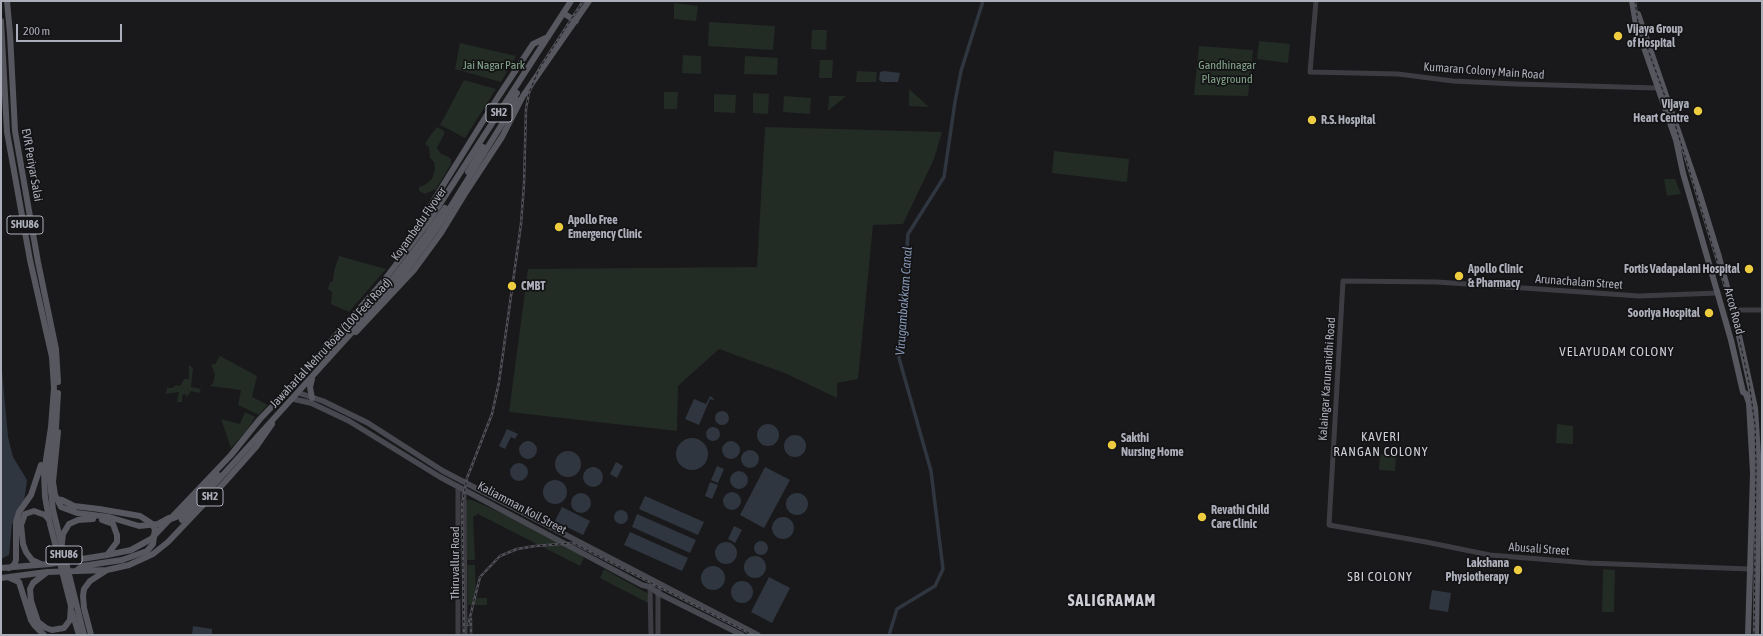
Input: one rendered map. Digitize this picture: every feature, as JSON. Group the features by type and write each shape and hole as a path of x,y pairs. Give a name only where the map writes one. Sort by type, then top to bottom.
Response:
{"main road":[{"name":"EVR Periyar Salai","path":"7,1 15,131 38,262 56,349 58,386 54,427"},
{"name":"Jawaharlal Nehru Road (100 Feet Road)","path":"1,568 44,565 131,550 151,539 231,455 246,436 368,299 418,236 460,175 571,1"},
{"name":"Jawaharlal Nehru Road (100 Feet Road)","path":"1,578 46,572 107,570 129,565 153,554 168,542 256,446 293,399 414,270 441,233 502,137 523,96 590,1"},
{"name":"Arcot Road","path":"1632,1 1636,24 1676,140 1683,173 1732,344 1743,392 1747,398 1750,409 1756,555 1750,569 1748,635"},
{"name":"Arcot Road","path":"1636,1 1639,17 1699,192 1733,310 1752,392 1757,425 1759,471 1756,555 1756,635"},
{"path":"564,13 576,21"},
{"name":"EVR Periyar Salai","path":"1,21 7,132 30,260 52,357 54,427"},
{"path":"418,236 419,224 494,104 533,44 548,36"},
{"name":"Koyambedu Flyover","path":"182,517 388,286 427,234 519,90 518,83"},
{"name":"Koyambedu Flyover","path":"172,518 182,517 409,267 438,227 517,100 523,96"},
{"path":"460,175 473,182"},
{"path":"427,224 441,233"},
{"path":"368,299 378,309"},
{"path":"1732,344 1740,341"},
{"path":"312,379 310,387 312,398"},
{"name":"Kaliamman Koil Street","path":"299,393 368,423 443,471 758,635"},
{"name":"Kaliamman Koil Street","path":"293,399 311,403 348,421 464,491 650,587 658,593 742,635"},
{"name":"SHU86","path":"54,427 44,473 45,497 50,524 80,635"},
{"path":"9,568 14,565 16,560 16,522 19,512 28,501 38,479 48,431 54,427 59,436 53,482 56,499 61,507 69,511 109,517 139,526 158,524 172,518"},
{"name":"SHU86","path":"52,436 49,473 50,496 84,635"},
{"path":"246,436 256,446"},
{"path":"56,499 64,500 74,506 140,516 151,523 155,529 153,544 147,551 122,560 82,566 76,571"},
{"path":"44,565 32,560 26,552 21,534 21,525 24,514 34,511 44,515 50,524"},
{"path":"180,530 182,517"},
{"path":"62,547 63,534 69,524 78,520 99,519 106,520 114,524 116,530 117,542 109,553"},
{"path":"80,635 91,632 84,608 84,589 90,581 107,570"},
{"path":"46,572 38,578 30,588 31,601 40,625 52,630 64,628 70,620 71,606"},
{"path":"8,577 19,582 31,620 44,635"}],"street":[{"name":"Kumaran Colony Main Road","path":"1316,1 1310,72 1398,74 1453,81 1516,84 1657,88"},
{"name":"Arunachalam Street","path":"1343,281 1436,282 1639,296 1718,293"},
{"name":"Kalaingar Karunanidhi Road","path":"1329,525 1343,281"},
{"path":"1733,310 1762,310"},
{"path":"458,486 458,635"},
{"name":"Thiruvallur Road","path":"464,491 465,635"},
{"name":"Abusali Street","path":"1329,525 1490,555 1588,563 1750,569"},
{"path":"651,635 650,587 659,584 658,635"}],"green space":[{"path":"674,3 698,6 696,21 674,19"},
{"path":"709,22 775,26 773,50 708,46"},
{"path":"812,30 827,30 826,50 811,49"},
{"path":"1259,41 1290,44 1288,63 1257,59"},
{"name":"Jai Nagar Park","path":"460,43 516,56 501,82 455,69"},
{"name":"Gandhinagar Playground","path":"1199,46 1253,50 1248,96 1194,95"},
{"path":"683,55 701,56 701,74 682,73"},
{"path":"745,56 778,58 777,75 744,74"},
{"path":"820,60 833,60 832,78 819,78"},
{"path":"857,71 877,72 876,82 856,82"},
{"path":"464,80 496,89 465,138 440,125"},
{"path":"909,89 929,107 909,106"},
{"path":"664,92 678,92 677,109 664,109"},
{"path":"753,93 769,94 768,114 753,113"},
{"path":"714,94 736,95 735,113 714,112"},
{"path":"784,96 811,98 810,114 783,112"},
{"path":"829,96 846,96 828,111"},
{"path":"437,127 444,131 444,134 437,148 441,154 451,159 451,164 436,189 425,194 419,191 419,187 432,179 435,170 434,162 430,158 429,147 425,144"},
{"path":"765,127 942,132 934,159 903,224 873,225 858,379 837,383 837,398 787,374 719,349 678,386 677,431 509,412 528,269 757,267"},
{"path":"1054,151 1129,159 1127,182 1052,173"},
{"path":"1664,179 1675,179 1681,194 1667,196"},
{"path":"339,256 386,269 349,312 331,304 332,292 328,289 330,282 333,281 334,271"},
{"path":"220,356 257,376 252,397 268,405 259,415 238,405 241,390 210,386 213,383 215,374 211,365 215,364"},
{"path":"189,365 193,368 191,387 201,389 199,393 191,391 187,397 186,394 182,395 182,402 177,402 179,392 166,394 167,388 172,388 176,385 180,386 184,379 189,379"},
{"path":"245,412 255,417 248,429 231,448 221,419 240,424"},
{"path":"1557,424 1573,426 1573,444 1556,443"},
{"path":"1380,454 1396,455 1395,471 1379,470"},
{"path":"465,500 472,500 573,545 584,558 580,566 478,514 473,517 475,560 467,560"},
{"path":"467,565 475,565 476,598 487,598 487,605 468,605"},
{"path":"604,569 647,593 650,604 600,578"},
{"path":"1603,569 1615,570 1614,612 1602,612"}],"shaded area":[{"path":"880,72 900,73 898,82 882,82 879,80"},
{"path":"1,359 8,437 13,457 27,480 24,502 12,524 9,555 1,559"},
{"path":"710,396 714,399 710,399 699,425 685,419 694,399 706,404"},
{"path":"722,411 727,413 729,418 727,423 722,425 717,423 715,418 717,413"},
{"path":"768,424 776,427 779,435 776,443 768,446 760,443 757,435 760,427"},
{"path":"713,427 718,429 720,434 718,439 713,441 708,439 706,434 708,429"},
{"path":"507,429 518,434 515,439 511,437 505,449 499,446"},
{"path":"795,435 803,438 806,446 803,454 795,457 787,454 784,446 787,438"},
{"path":"692,438 703,443 708,454 703,465 692,470 681,465 676,454 681,443"},
{"path":"524,441 532,441 537,446 535,457 532,459 524,459 519,454 519,446"},
{"path":"731,441 737,444 740,450 737,456 731,459 725,456 722,450 725,444"},
{"path":"750,450 756,453 759,459 756,465 750,468 744,465 741,459 744,453"},
{"path":"568,451 577,455 581,464 577,473 568,477 559,473 555,464 559,455"},
{"path":"616,462 623,466 617,478 610,474"},
{"path":"515,463 523,463 528,468 526,479 523,481 515,481 510,476 510,468"},
{"path":"717,466 724,469 718,483 711,480"},
{"path":"589,467 597,467 603,473 603,481 597,487 589,487 583,481 583,473"},
{"path":"765,467 790,480 764,528 740,515"},
{"path":"739,471 745,474 748,480 745,486 739,489 733,486 730,480 733,474"},
{"path":"555,480 564,483 567,492 564,501 555,504 546,501 543,492 546,483"},
{"path":"710,482 718,485 712,499 705,496"},
{"path":"732,492 738,495 741,501 738,507 732,510 726,507 723,501 726,495"},
{"path":"581,493 588,496 591,503 588,510 581,513 574,510 571,503 574,496"},
{"path":"797,493 805,496 808,504 805,512 797,515 789,512 786,504 789,496"},
{"path":"645,496 704,522 698,535 639,509"},
{"path":"562,507 590,521 583,535 555,521"},
{"path":"618,510 624,510 628,514 628,520 624,524 618,524 614,520 614,514"},
{"path":"637,514 696,540 690,553 632,527"},
{"path":"783,517 791,520 794,528 791,536 783,539 775,536 772,528 775,520"},
{"path":"734,526 742,530 735,543 728,539"},
{"path":"630,532 688,558 682,571 624,545"},
{"path":"758,541 764,541 768,545 768,551 764,555 758,555 754,551 754,545"},
{"path":"726,542 734,545 737,553 734,561 726,564 718,561 715,553 718,545"},
{"path":"755,556 763,559 766,567 763,575 755,578 747,575 744,567 747,559"},
{"path":"713,566 721,570 725,578 721,586 713,590 705,586 701,578 705,570"},
{"path":"769,577 790,588 772,623 751,612"},
{"path":"742,581 750,584 753,592 750,600 742,603 734,600 731,592 734,584"},
{"path":"1432,590 1451,593 1448,612 1429,609"},
{"path":"193,626 212,629 212,635 192,635"}],"waterway":[{"name":"Virugambakkam Canal","path":"889,635 897,609 935,586 943,569 931,471 899,358 908,234 944,177 961,71 983,1"}],"railway":[{"path":"464,635 462,505 467,478 492,414 499,382 521,224 524,184 526,109 529,93 539,69 583,1"},
{"path":"1635,1 1638,22 1675,124 1719,267 1736,325 1749,382 1755,425 1756,466 1754,635"},
{"path":"468,625 480,577 500,556 517,549 573,543 753,635"},
{"path":"471,619 471,635"}],"place":[{"name":"Vijaya Group of Hospital","path":"1618,36"},
{"name":"Vijaya Heart Centre","path":"1698,111"},
{"name":"R.S. Hospital","path":"1312,120"},
{"name":"Apollo Free Emergency Clinic","path":"559,227"},
{"name":"Fortis Vadapalani Hospital","path":"1749,269"},
{"name":"Apollo Clinic & Pharmacy","path":"1459,276"},
{"name":"CMBT","path":"512,286"},
{"name":"Sooriya Hospital","path":"1709,313"},
{"name":"Sakthi Nursing Home","path":"1112,445"},
{"name":"Revathi Child Care Clinic","path":"1202,517"},
{"name":"Lakshana Physiotherapy","path":"1518,570"}],"district":[{"name":"VELAYUDAM COLONY","path":"1617,352"},
{"name":"KAVERI RANGAN COLONY","path":"1381,444"},
{"name":"SBI COLONY","path":"1380,577"},
{"name":"SALIGRAMAM","path":"1112,601"}]}
